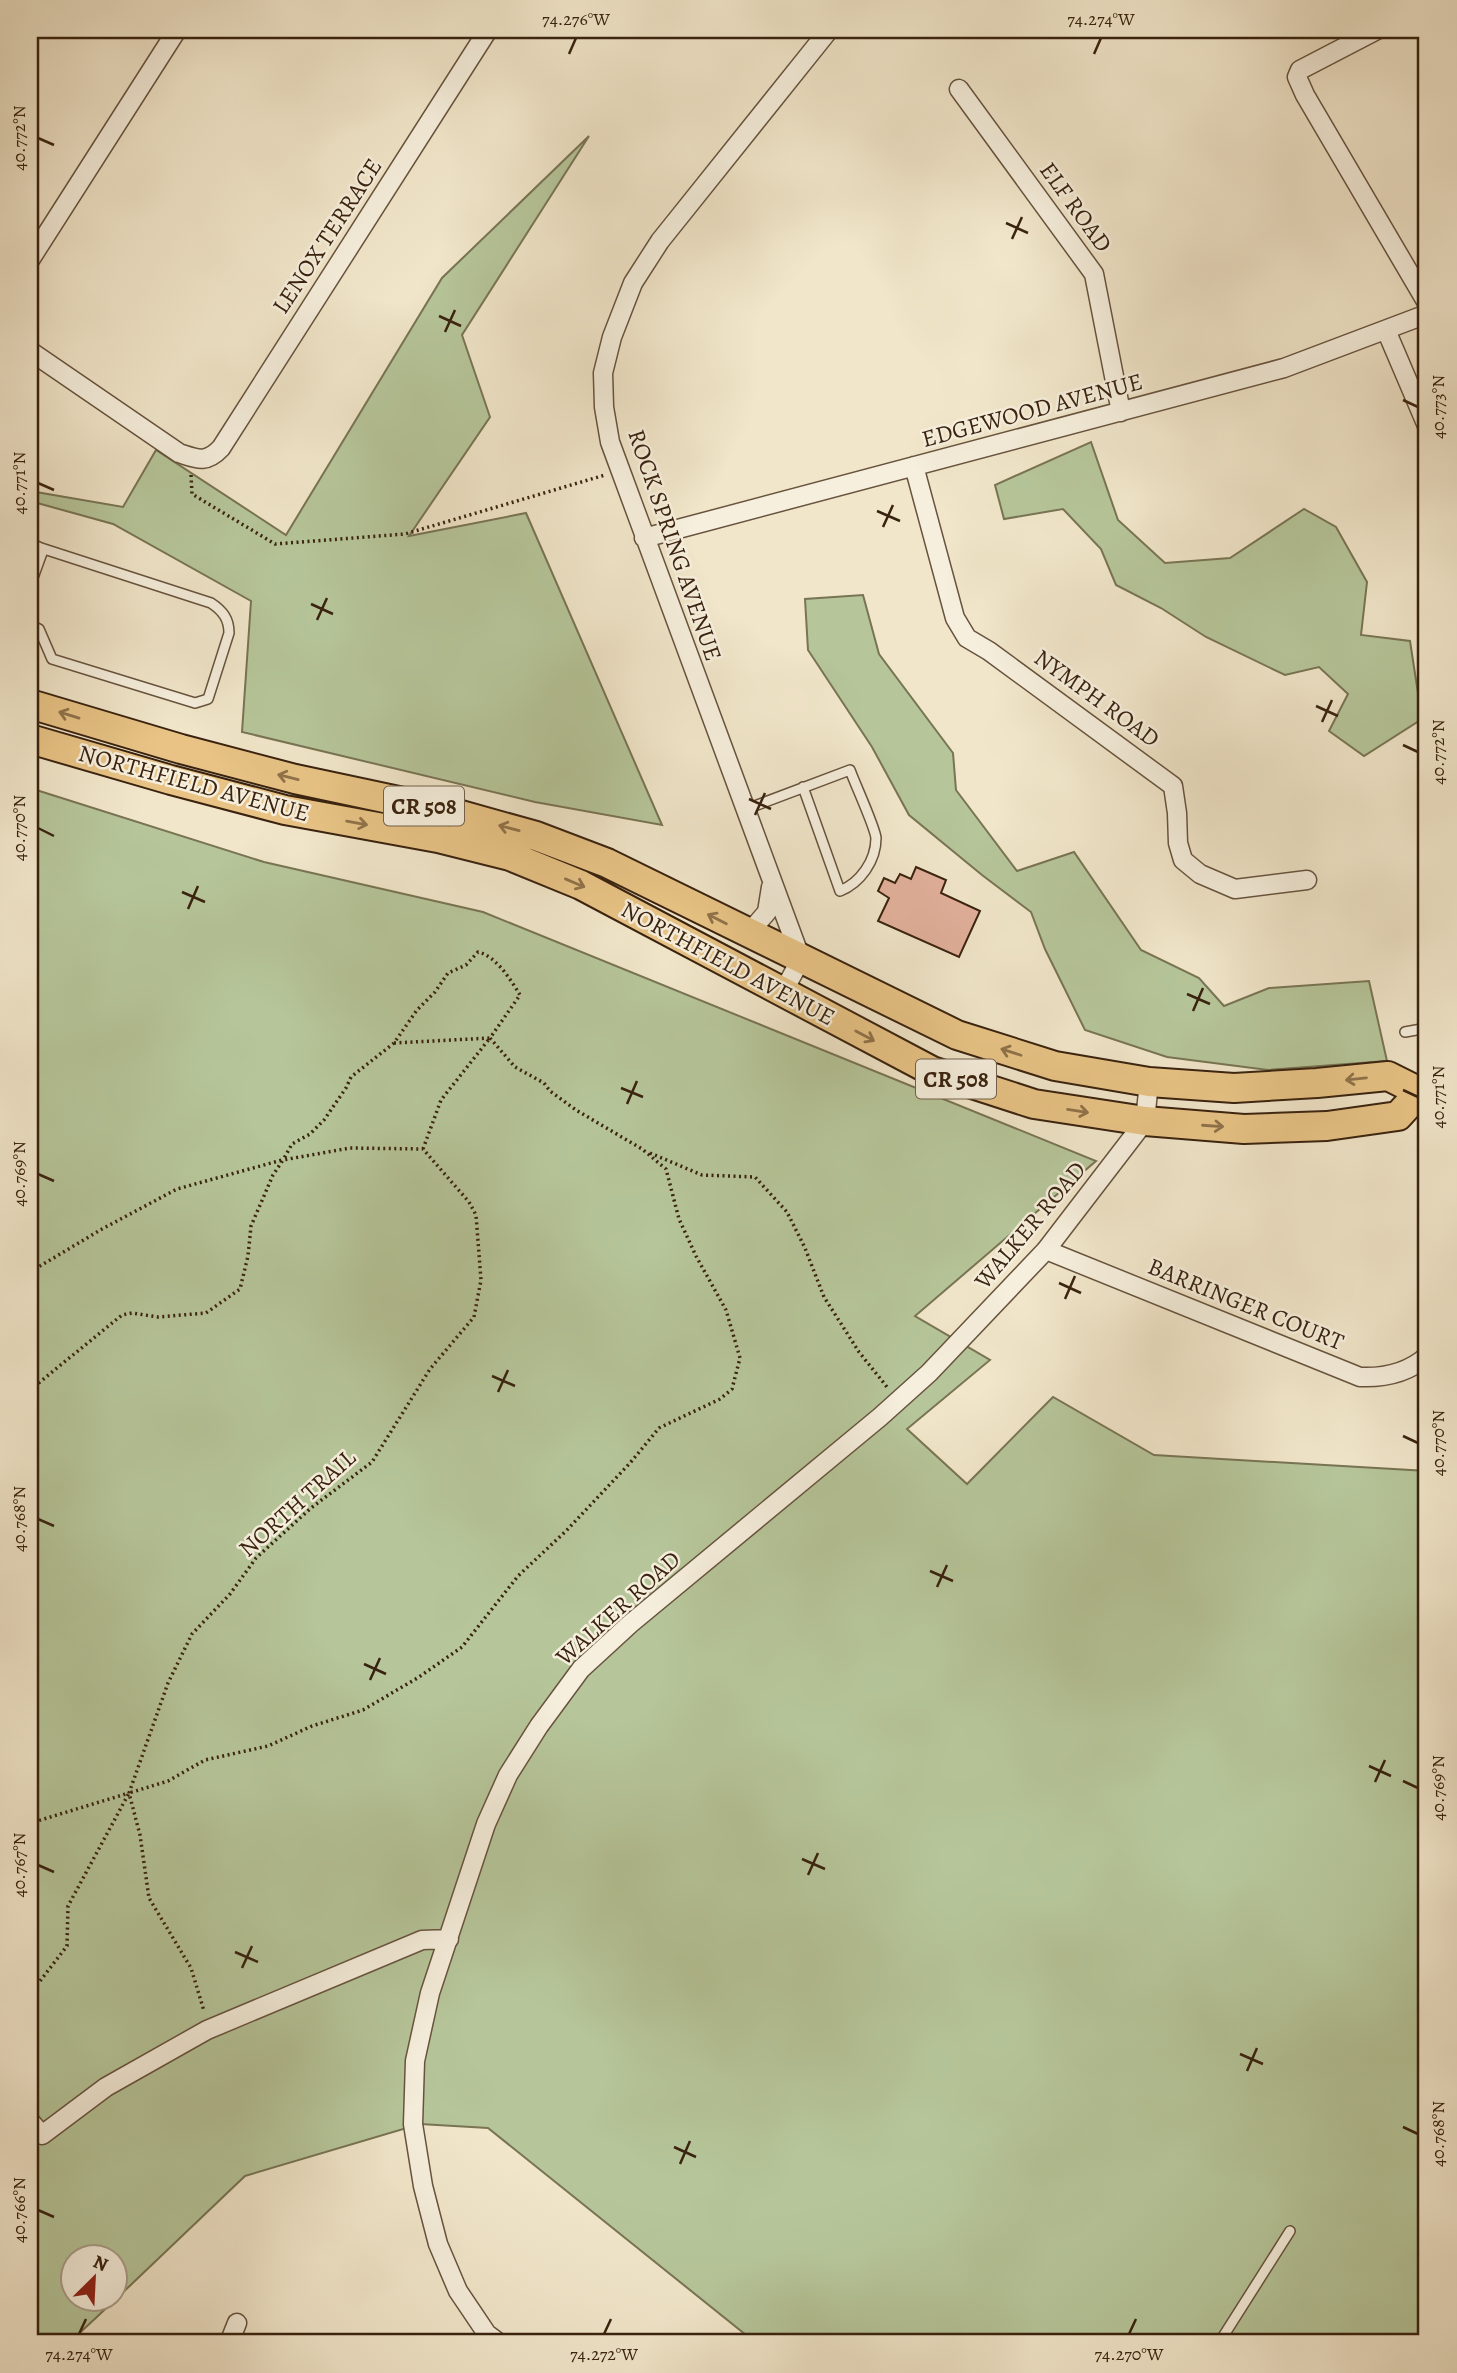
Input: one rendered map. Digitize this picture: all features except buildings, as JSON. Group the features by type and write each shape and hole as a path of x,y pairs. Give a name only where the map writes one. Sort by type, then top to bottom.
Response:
{"main road":[{"name":"NORTHFIELD AVENUE","path":"30,704 283,776 450,812 536,836 607,863 957,1035 1055,1066 1149,1082 1234,1088 1388,1076 1424,1091 1398,1116 1327,1126 1244,1129 1145,1121 1034,1104 932,1071 581,885 510,856 438,838 285,810 30,739"}],"street":[{"path":"30,260 177,30"},
{"name":"LENOX TERRACE","path":"196,458 212,457 220,448 488,30"},
{"name":"ROCK SPRING AVENUE","path":"801,959 610,442 604,407 603,373 612,337 632,283 660,241 829,30"},
{"path":"1377,30 1300,70 1297,77 1427,303"},
{"name":"ELF ROAD","path":"959,89 1094,274 1121,412"},
{"name":"EDGEWOOD AVENUE","path":"644,538 1284,368 1427,314"},
{"path":"1386,330 1427,426"},
{"path":"30,351 179,453 196,458"},
{"name":"NYMPH ROAD","path":"914,466 955,618 967,638 989,651 1172,786 1177,813 1178,843 1183,860 1200,874 1235,889 1307,880"},
{"path":"748,934 767,912 772,883"},
{"path":"783,992 801,959"},
{"path":"1145,1121 1149,1082"},
{"name":"WALKER ROAD","path":"499,2343 487,2334 458,2291 438,2244 423,2186 413,2124 415,2061 430,1993 486,1824 508,1775 539,1726 581,1669 630,1624 920,1382 1046,1250 1145,1121"},
{"name":"BARRINGER COURT","path":"1046,1250 1360,1377 1376,1377 1406,1370 1427,1356"},
{"path":"30,2120 42,2135 106,2087 207,2030 422,1940 449,1939"},
{"path":"229,2343 237,2323"}],"lane":[{"path":"30,543 211,603 225,615 229,623 229,633 208,699 195,703 52,659 39,629 30,625"},
{"path":"30,586 42,553 41,548"},
{"path":"744,810 850,770 876,838 871,863 853,886 840,891 803,788"},
{"path":"1405,1032 1427,1028"},
{"path":"1219,2343 1290,2231"}],"path":[{"path":"196,458 192,494 275,544 405,534 620,471"},
{"path":"30,1272 177,1189 283,1160 350,1148 423,1149 441,1100 520,995 511,978 485,954 478,953 466,965 448,973 394,1043 351,1077 324,1120 292,1144 283,1160 280,1168 273,1175 251,1226 248,1256 240,1289 206,1313 158,1317 132,1313 122,1315 30,1390"},
{"path":"394,1043 490,1038"},
{"path":"490,1038 515,1067 544,1083 550,1091 576,1110 642,1149 702,1175 755,1177 787,1212 805,1248 824,1297 859,1352 892,1393"},
{"name":"NORTH TRAIL","path":"30,1994 67,1946 68,1906 129,1793 168,1683 192,1634 230,1594 256,1558 311,1508 372,1462 430,1368 474,1317 481,1280 476,1215 469,1202 423,1149"},
{"path":"30,1826 34,1822 168,1781 205,1760 268,1746 312,1726 363,1710 419,1677 462,1647 518,1576 566,1531 659,1429 720,1399 732,1389 740,1358 726,1310 679,1219 667,1170 642,1149"},
{"path":"129,1793 140,1835 149,1898 191,1968 205,2013 207,2030"}],"green space":[{"path":"589,136 462,335 490,417 409,536 526,513 662,825 535,802 242,732 251,601 113,524 30,501 30,491 123,507 156,450 286,535 442,278"},
{"path":"1091,442 1118,520 1165,563 1230,558 1304,509 1336,527 1367,582 1361,635 1410,641 1422,719 1364,756 1329,731 1348,694 1319,667 1285,675 1206,637 1161,608 1116,585 1101,549 1063,509 1004,519 995,485"},
{"path":"863,595 879,654 953,753 956,790 1017,871 1074,852 1141,950 1199,978 1224,1006 1269,988 1369,981 1387,1061 1268,1070 1167,1057 1085,1030 1045,949 1031,912 909,815 872,747 808,650 805,599"},
{"path":"30,788 264,862 483,912 1096,1161 915,1316 990,1360 907,1429 967,1484 1053,1397 1154,1455 1427,1471 1427,2343 756,2343 488,2128 420,2124 245,2176 130,2286 130,2244 60,2244 60,2314 100,2314 69,2343 30,2343"}]}
